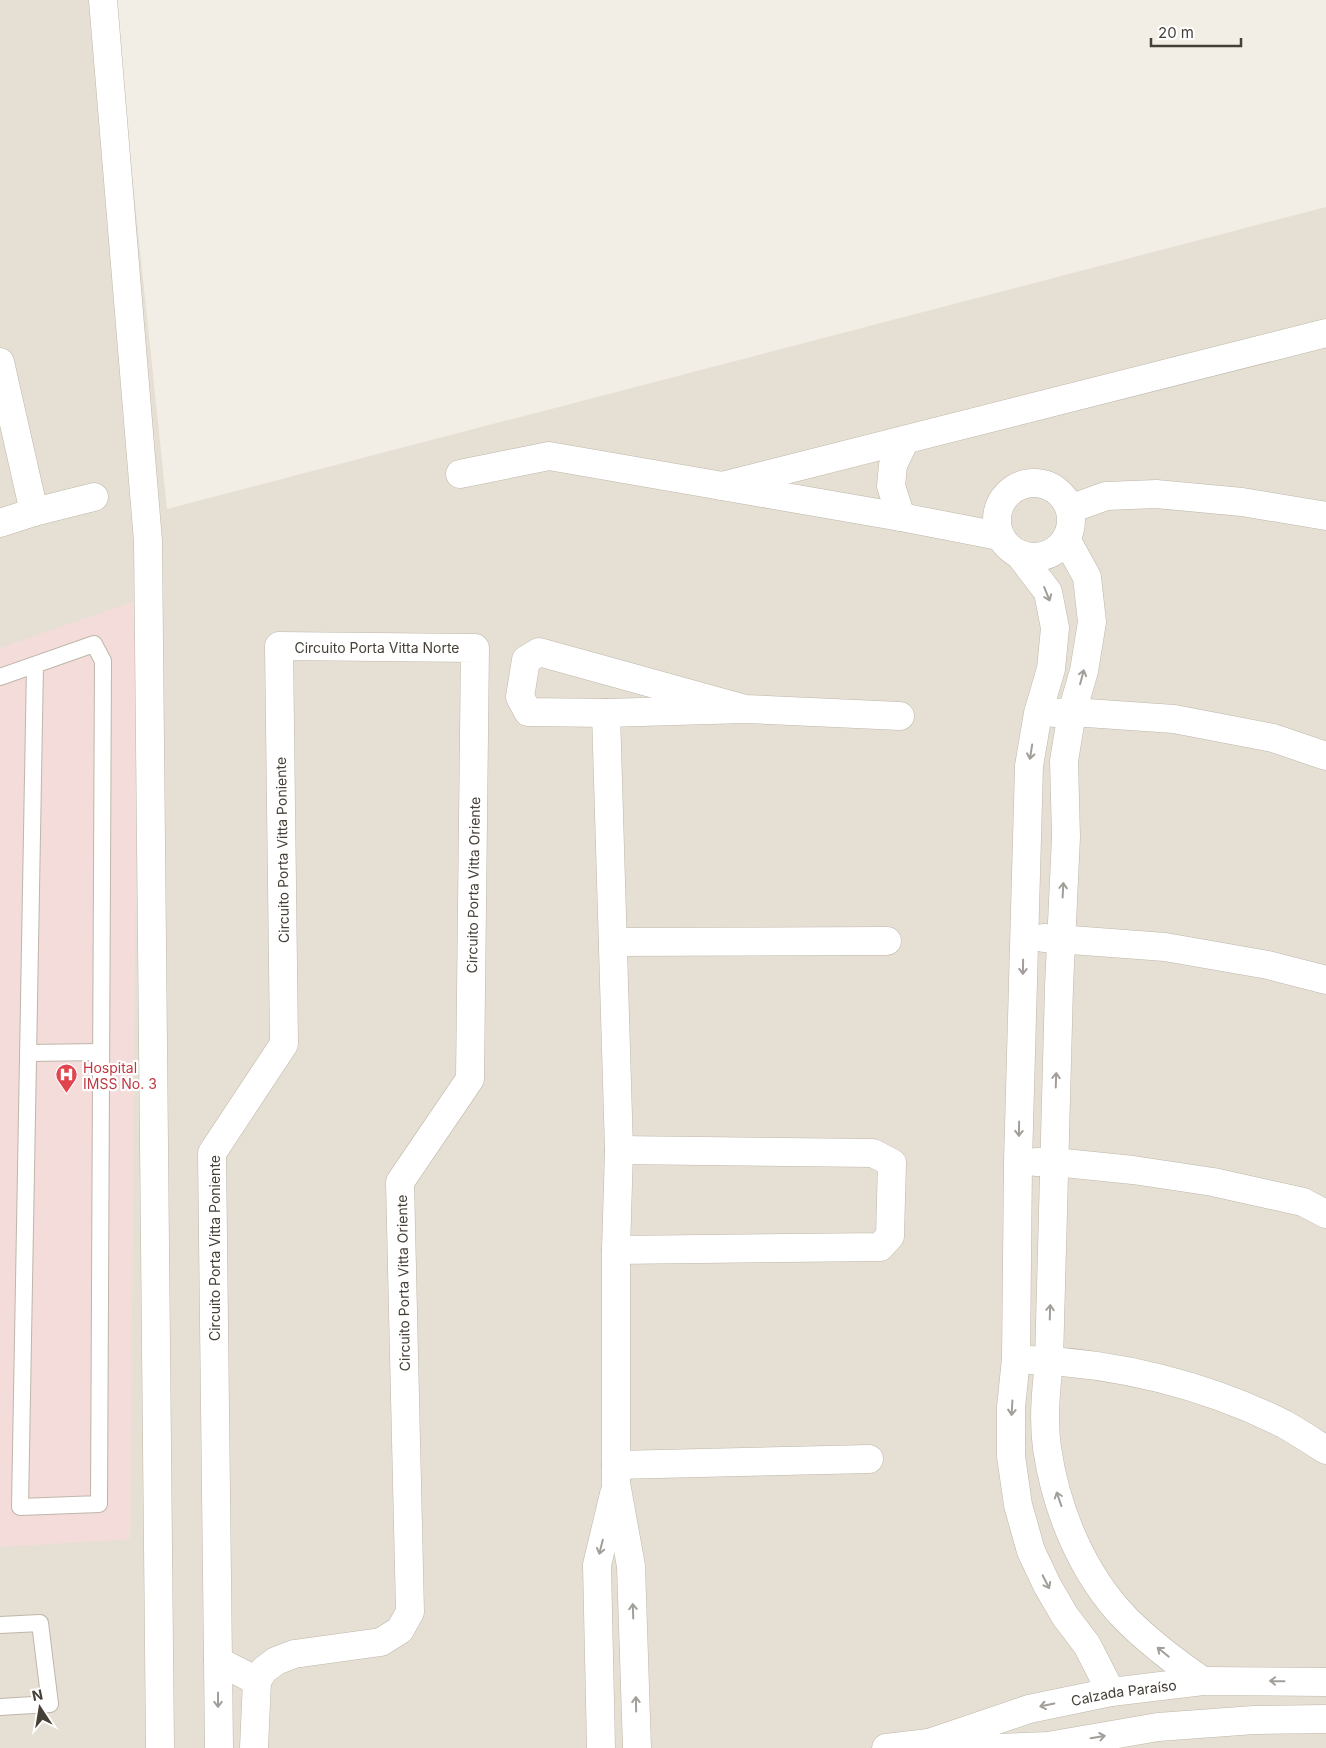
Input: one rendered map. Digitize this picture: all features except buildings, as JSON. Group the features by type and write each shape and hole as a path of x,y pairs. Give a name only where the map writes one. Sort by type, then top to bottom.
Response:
{"street":[{"path":"103,0 148,542 160,1748"},
{"path":"722,486 1326,333"},
{"path":"0,362 34,512"},
{"path":"901,517 891,486 893,465 905,440"},
{"path":"460,474 549,456 1000,536"},
{"path":"1030,483 1044,484 1057,490 1070,509 1070,527 1066,539 1057,549 1045,556 1032,557 1019,554 1008,547 1000,536 996,522 998,508 1005,496 1016,487 1030,483"},
{"path":"1070,509 1106,496 1156,494 1325,510"},
{"path":"0,523 34,512 94,497"},
{"path":"1066,539 1087,577 1092,622 1084,671 1072,712 1064,761 1066,838 1061,938 1049,1361 1045,1404 1047,1448 1056,1491 1070,1533 1103,1591 1124,1617 1155,1646 1203,1681"},
{"path":"1019,554 1048,592 1055,628 1051,669 1038,713 1029,766 1018,1162 1016,1360 1011,1407 1011,1456 1018,1505 1031,1551 1046,1585 1065,1616 1087,1645 1111,1692"},
{"name":"Circuito Porta Vitta Norte","path":"279,646 475,648"},
{"name":"Circuito Porta Vitta Poniente","path":"219,1748 212,1153 284,1044 279,646"},
{"name":"Circuito Porta Vitta Oriente","path":"257,1681 264,1670 276,1661 294,1654 381,1642 400,1630 410,1612 400,1182 470,1079 475,648"},
{"path":"745,709 539,652 526,660 520,697 528,712 606,713 745,709 900,716"},
{"path":"1038,713 1072,712 1174,719 1273,738 1326,756"},
{"path":"606,713 619,1150 616,1250 616,1474 631,1566 636,1748"},
{"path":"1024,937 1061,938 1165,947 1268,965 1326,980"},
{"path":"613,942 887,942"},
{"path":"616,1250 880,1247 890,1236 892,1163 874,1153 619,1150"},
{"path":"1018,1162 1054,1162 1133,1170 1213,1182 1303,1202 1326,1214"},
{"path":"1016,1360 1049,1361 1130,1371 1209,1392 1284,1424 1326,1450"},
{"path":"616,1474 869,1459"},
{"path":"601,1748 596,1565 616,1474"},
{"path":"1031,1551 1070,1533"},
{"path":"218,1662 257,1681 254,1748"},
{"name":"Calzada Paraíso","path":"886,1748 929,1743 1030,1709 1111,1692 1203,1681 1326,1682"},
{"path":"998,1748 1048,1746 1158,1727 1254,1720 1326,1719"},
{"name":"Calzada Paraíso","path":"929,1743 980,1748"}],"lane":[{"path":"0,677 94,644 103,661 99,1504 20,1507 35,665"},
{"path":"28,1053 101,1052"},
{"path":"0,1625 40,1623 50,1704 0,1707"}],"shaded area":[{"path":"0,0 114,0 167,509 1326,207 1326,1748 0,1748"},
{"name":"Hospital IMSS No. 3","path":"138,600 130,1539 0,1547 0,648"}],"place":[{"name":"Hospital IMSS No. 3","path":"67,1094"}]}
